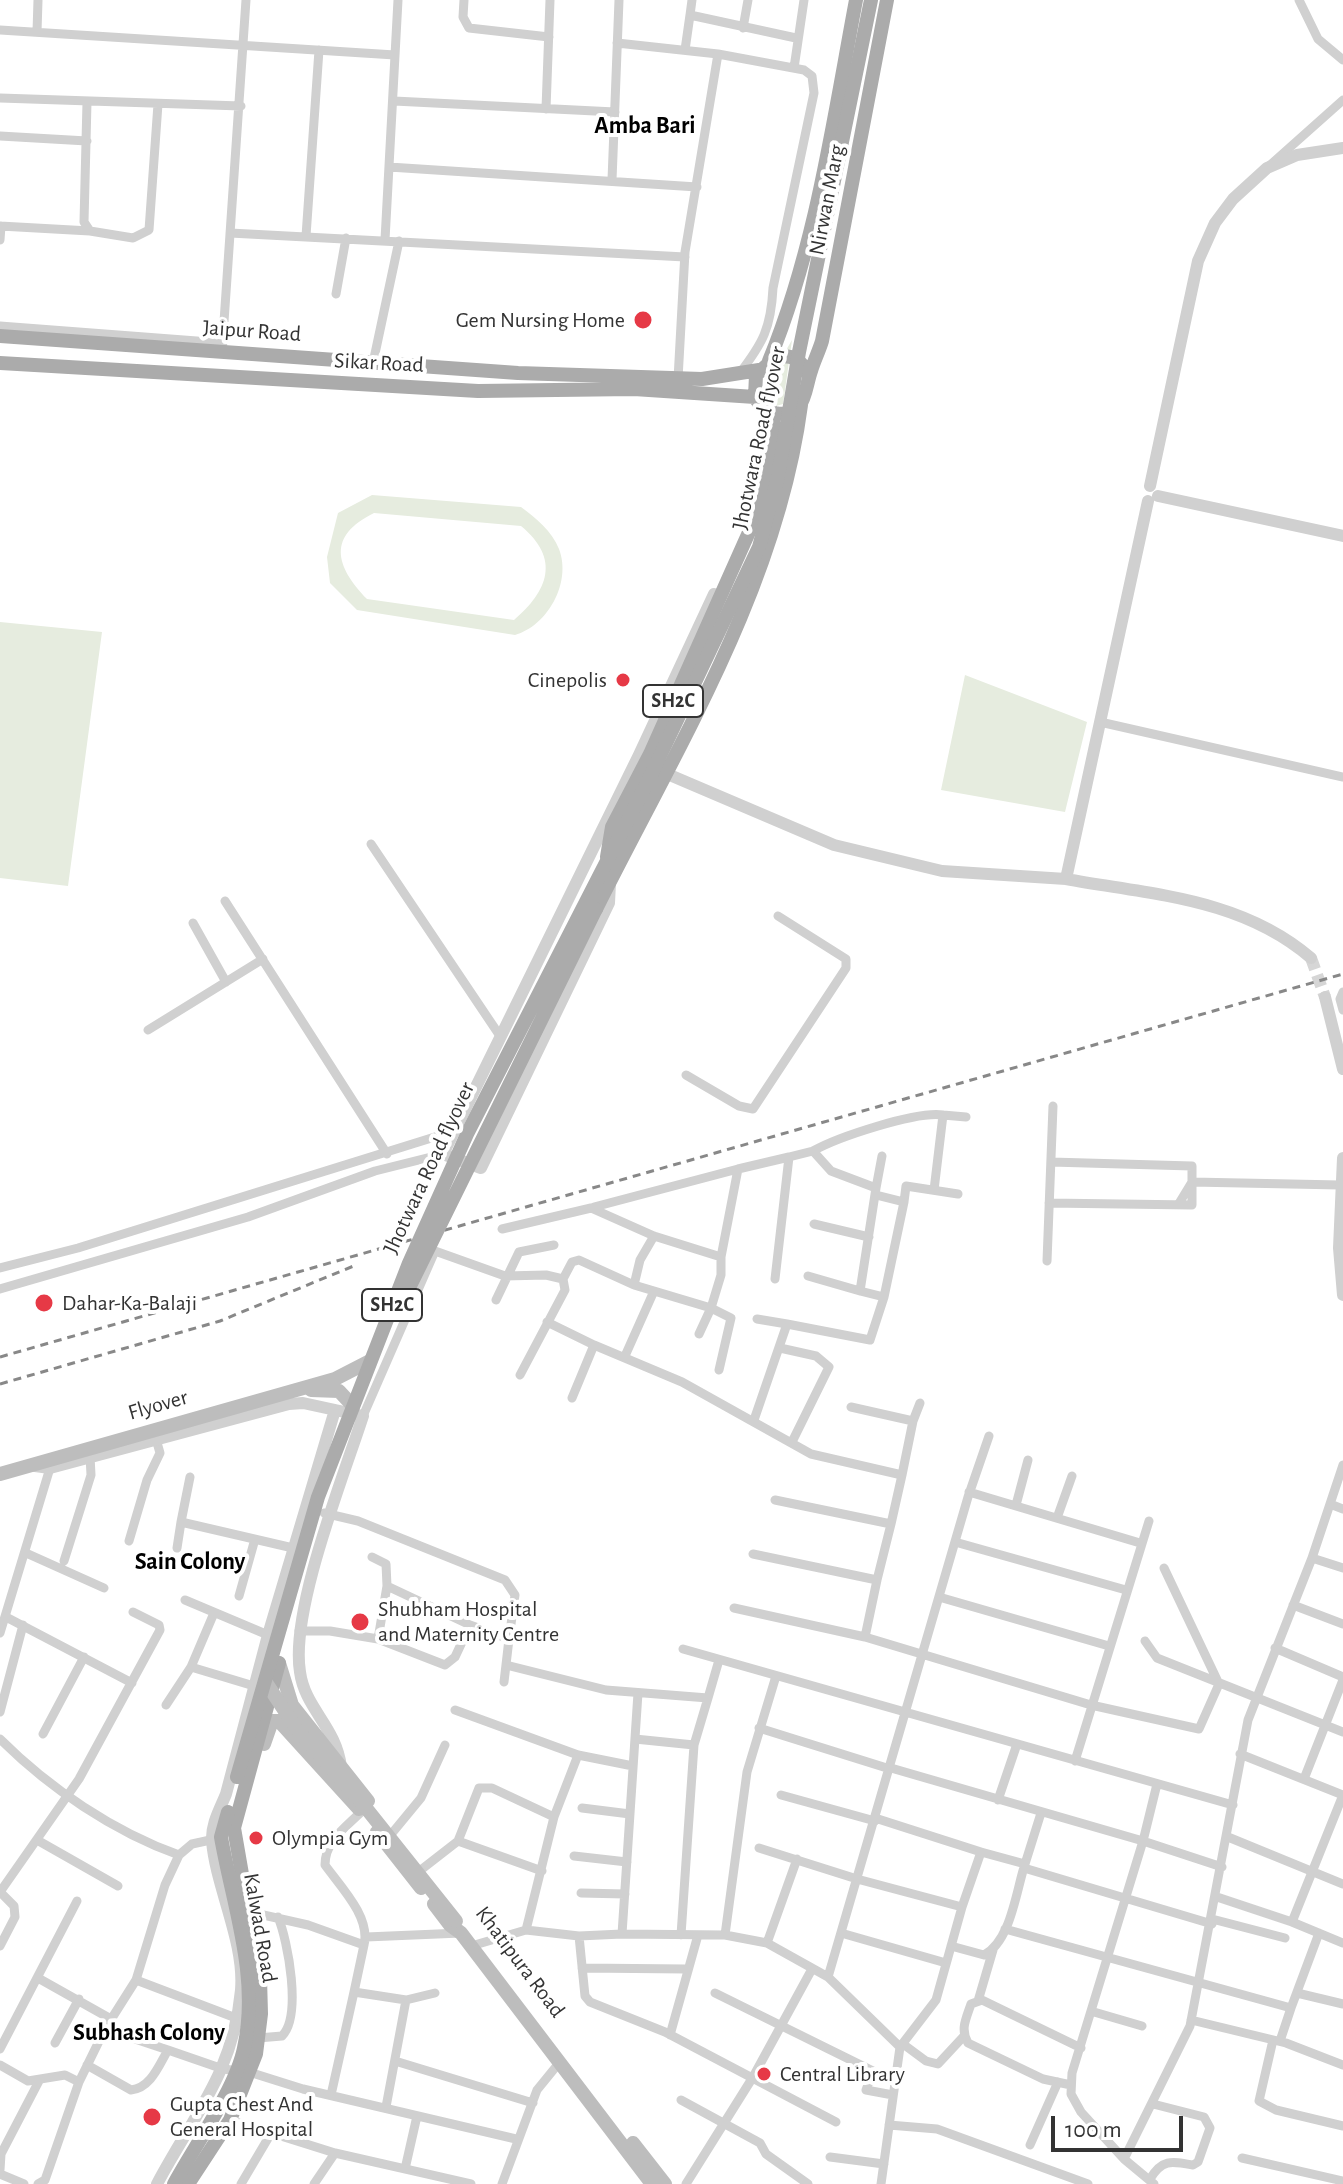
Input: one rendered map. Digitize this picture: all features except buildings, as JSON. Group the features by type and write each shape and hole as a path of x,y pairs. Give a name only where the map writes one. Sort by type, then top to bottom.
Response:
{"main road":[{"path":"801,405 792,412 773,412 762,407 755,397 754,382 789,312 810,240 856,0"},
{"name":"Jhotwara Road flyover","path":"232,1814 235,1785 260,1684 318,1497 358,1411 370,1361 468,1132 650,777 759,547 778,476 799,352 871,0"},
{"name":"Nirwan Marg","path":"665,773 765,563 794,461 801,405 807,397 809,376 822,341 887,0"},
{"name":"Jaipur Road","path":"0,336 223,347 373,363 678,379 739,374"},
{"path":"739,374 781,356 794,357 802,362 809,376"},
{"name":"Sikar Road","path":"0,363 491,392 634,389 755,397"},
{"name":"SH2C","path":"730,572 758,512 773,440 773,412"},
{"name":"Jhotwara Road flyover","path":"607,857 612,827 730,572"},
{"name":"Jhotwara Road flyover","path":"232,1814 279,1663 319,1517 401,1306 665,773"},
{"name":"Flyover","path":"0,1474 53,1463 335,1379 370,1361"},
{"name":"Flyover","path":"298,1389 339,1391 358,1411"},
{"name":"Khatipura Road","path":"279,1663 292,1705 422,1869 475,1946 665,2184"},
{"path":"260,1684 475,1946 559,2063 652,2184"},
{"path":"250,1761 258,1761 272,1721 279,1721 361,1812 450,1925 459,1927"},
{"name":"SH2C","path":"230,1854 235,1838 232,1814"},
{"name":"SH2C","path":"230,1854 222,1829 232,1814"},
{"path":"193,2183 230,2120 249,2072 258,2038 260,1978 250,1912 230,1854"},
{"name":"Kalwad Road","path":"174,2184 237,2071 244,2049 250,1990 230,1854"}],"street":[{"path":"37,32 38,0"},
{"path":"0,326 223,347 246,0"},
{"path":"385,240 398,0"},
{"path":"464,0 463,17 469,28 549,37"},
{"path":"546,109 550,0"},
{"path":"612,180 619,0"},
{"path":"685,50 692,0"},
{"path":"743,28 748,0"},
{"path":"794,68 804,0"},
{"path":"1299,0 1318,39 1343,60"},
{"path":"690,15 796,38"},
{"path":"0,30 395,55"},
{"path":"617,43 718,54 794,68 812,76 814,93 773,288 771,320 764,339 739,374"},
{"path":"306,236 319,50"},
{"path":"678,379 685,257 718,54"},
{"path":"0,98 241,106"},
{"path":"1066,879 1152,494 1198,261 1211,232 1233,199 1343,100"},
{"path":"394,101 615,112"},
{"path":"87,102 82,208 84,222 90,231"},
{"path":"0,240 1,226 90,231 133,238 149,230 158,104"},
{"path":"0,136 87,141"},
{"path":"1267,168 1297,155 1343,148"},
{"path":"389,167 697,187"},
{"path":"230,233 685,257"},
{"path":"336,294 346,238"},
{"path":"373,363 399,241"},
{"path":"1152,494 1343,536"},
{"path":"443,1154 639,755 719,583 730,572"},
{"path":"1100,722 1343,777"},
{"path":"665,773 834,845 942,871 1066,879 1235,911 1285,935 1311,958"},
{"path":"371,844 500,1036"},
{"path":"0,1289 248,1217 375,1171 443,1154 481,1168 609,903 611,880"},
{"path":"225,901 387,1154"},
{"path":"686,1075 739,1106 753,1109 846,968 846,959 778,916"},
{"path":"193,923 226,982"},
{"path":"148,1030 263,959"},
{"path":"1343,992 1340,999 1343,1010"},
{"path":"1325,997 1343,1069"},
{"path":"1047,1261 1053,1106"},
{"path":"502,1229 813,1151 833,1140 924,1115 966,1117"},
{"path":"934,1190 943,1115"},
{"path":"0,1268 78,1248 454,1131"},
{"path":"813,1151 825,1168 904,1202"},
{"path":"860,1291 882,1156"},
{"path":"775,1279 789,1157"},
{"path":"370,1158 375,1171"},
{"path":"1343,1158 1339,1277 1343,1295"},
{"path":"1049,1203 1192,1205 1192,1166 1051,1162"},
{"path":"699,1334 721,1275 721,1257 738,1169"},
{"path":"1192,1182 1340,1185"},
{"path":"757,1319 870,1340 884,1297 906,1186 958,1194"},
{"path":"591,1208 654,1236 721,1257"},
{"path":"814,1224 869,1237"},
{"path":"634,1285 640,1260 654,1236"},
{"path":"496,1300 519,1252 554,1245"},
{"path":"336,1761 338,1744 302,1683 299,1631 358,1411 435,1251 505,1276 546,1275 563,1279"},
{"path":"520,1375 565,1290 563,1279 572,1262 579,1260 634,1285 711,1308 731,1318 719,1370"},
{"path":"808,1276 884,1297"},
{"path":"625,1356 654,1291"},
{"path":"547,1322 625,1356 754,1420 811,1454 902,1475"},
{"path":"754,1420 787,1324"},
{"path":"572,1398 594,1345"},
{"path":"780,1348 816,1356 829,1367 792,1442"},
{"path":"0,1633 53,1463 289,1404 303,1403 358,1411"},
{"path":"865,1637 913,1421 920,1403"},
{"path":"851,1407 913,1421"},
{"path":"157,2184 223,2069 236,2018 241,1987 231,1920 212,1840 260,1684 268,1635 335,1410"},
{"path":"828,1977 969,1492 989,1436"},
{"path":"129,1541 147,1480 160,1453 156,1439"},
{"path":"64,1561 91,1475 90,1456"},
{"path":"1016,1505 1028,1460"},
{"path":"1124,2159 1191,2020 1217,1897 1240,1754 1256,1697 1312,1558 1343,1465"},
{"path":"1057,1518 1072,1476"},
{"path":"177,1548 190,1477"},
{"path":"969,1492 1140,1543"},
{"path":"775,1500 891,1524"},
{"path":"1330,1504 1343,1509"},
{"path":"305,1508 358,1521 505,1580 515,1595 504,1682"},
{"path":"1075,1761 1149,1521"},
{"path":"181,1522 293,1548"},
{"path":"239,1596 255,1539"},
{"path":"955,1542 1126,1590"},
{"path":"26,1553 104,1588"},
{"path":"753,1554 877,1580"},
{"path":"372,1557 386,1564 387,1586 378,1639"},
{"path":"1312,1558 1343,1568"},
{"path":"212,1559 247,1567"},
{"path":"734,1608 865,1637 1091,1705 1199,1729 1219,1684 1164,1568"},
{"path":"387,1586 470,1625 509,1639"},
{"path":"939,1597 1109,1646"},
{"path":"185,1600 268,1635"},
{"path":"1293,1605 1343,1624"},
{"path":"0,1946 15,1917 14,1906 0,1892 69,1795 160,1627 133,1612"},
{"path":"166,1705 191,1667 214,1613"},
{"path":"6,1617 132,1683"},
{"path":"0,1712 23,1625"},
{"path":"299,1631 330,1631 378,1639 445,1665 455,1657 470,1625"},
{"path":"1145,1641 1157,1658 1343,1732"},
{"path":"1275,1648 1343,1678 1304,1779"},
{"path":"683,1649 1233,1805"},
{"path":"43,1734 84,1657"},
{"path":"681,1935 694,1745 719,1660"},
{"path":"506,1665 558,1680 638,1693 708,1698"},
{"path":"191,1667 260,1684"},
{"path":"725,1935 747,1772 776,1676"},
{"path":"622,1934 638,1693"},
{"path":"455,1710 578,1755 633,1766"},
{"path":"759,1728 1222,1867"},
{"path":"0,1739 69,1795 127,1833 179,1855"},
{"path":"635,1739 694,1745"},
{"path":"998,1800 1017,1744"},
{"path":"393,1832 421,1798 445,1745"},
{"path":"1240,1754 1343,1796 1292,1922"},
{"path":"526,1930 554,1817 578,1755"},
{"path":"1153,2104 1204,2117 1210,2128 1198,2162 1193,2165 1168,2161 1158,2165 1152,2182 1124,2159 1081,2112 1071,2094 1071,2085 1157,1784"},
{"path":"422,1869 458,1841 479,1788 492,1788 554,1817"},
{"path":"781,1795 875,1820 1125,1897 1285,1938"},
{"path":"582,1808 630,1814"},
{"path":"331,2095 365,1941 360,1915 325,1865 326,1850 361,1812"},
{"path":"978,2001 994,1947 1005,1929 1041,1813"},
{"path":"1228,1837 1343,1884"},
{"path":"39,2184 45,2180 87,2065 136,1980 165,1885 179,1855 192,1844 235,1838"},
{"path":"37,1840 118,1886"},
{"path":"458,1841 542,1871"},
{"path":"759,1848 857,1879 962,1907"},
{"path":"882,2184 902,2045 936,2000 981,1852"},
{"path":"574,1856 627,1862"},
{"path":"767,1943 797,1859"},
{"path":"581,1893 625,1894"},
{"path":"1217,1897 1343,1943"},
{"path":"0,2049 77,1901"},
{"path":"250,1912 365,1941 459,1927"},
{"path":"258,2038 282,2036 290,2023 288,1960 278,1917"},
{"path":"1005,1929 1291,2008"},
{"path":"475,1946 526,1930 579,1936 725,1935 767,1943 828,1977 902,2045 926,2061 938,2064 964,2036 971,2004 978,2001 1081,2048"},
{"path":"841,1933 946,1963"},
{"path":"1319,1933 1276,2040 1259,2101 1276,2110 1343,2126"},
{"path":"670,2035 698,1935"},
{"path":"579,1936 585,1996 590,2002 670,2035 836,2122"},
{"path":"951,1946 984,1955 994,1947"},
{"path":"582,1968 686,1969"},
{"path":"686,2184 725,2125 812,1969"},
{"path":"38,1978 111,2019"},
{"path":"136,1980 236,2018"},
{"path":"354,1992 406,2000 435,1993"},
{"path":"715,1993 873,2071 867,2090 893,2095"},
{"path":"1297,1993 1343,2004"},
{"path":"55,2043 79,1999"},
{"path":"386,2107 406,2000"},
{"path":"1094,2012 1142,2026"},
{"path":"1191,2020 1276,2040 1343,2065"},
{"path":"105,2029 223,2069 249,2072 516,2139"},
{"path":"964,2036 968,2043 1043,2079 1071,2085"},
{"path":"87,2065 131,2090 138,2090 148,2082 168,2050"},
{"path":"395,2061 533,2103"},
{"path":"502,2184 516,2139 537,2090 559,2063"},
{"path":"0,2065 28,2081 65,2075 79,2082"},
{"path":"24,2184 0,2172 1,2153 39,2081"},
{"path":"1030,2145 1058,2082"},
{"path":"681,2100 760,2143 766,2154 808,2184"},
{"path":"405,2169 417,2116"},
{"path":"230,2120 335,2153 471,2184"},
{"path":"889,2125 937,2129 1088,2184"},
{"path":"241,2184 270,2135"},
{"path":"314,2184 335,2153"},
{"path":"830,2157 884,2164"},
{"path":"1242,2158 1343,2181"},
{"path":"1293,2184 1296,2171"}],"shaded area":[{"path":"792,340 783,404 776,406 768,402 769,379"},
{"path":"372,495 521,507 543,525 556,542 562,562 559,589 537,623 515,635 357,610 330,583 327,557 338,513","holes":["374,513 521,526 542,551 545,574 535,598 514,620 367,599 348,575 341,552 349,532"]},
{"path":"0,622 102,632 68,886 0,878"},
{"path":"965,675 1087,722 1065,812 941,790"}],"tunnel":[{"path":"1311,958 1325,997"}],"railway":[{"path":"0,1357 1343,974"},
{"path":"0,1384 220,1321 356,1265"}],"place":[{"name":"Gem Nursing Home","path":"643,320"},
{"name":"Cinepolis","path":"623,680"},
{"name":"Dahar-Ka-Balaji","path":"44,1303"},
{"name":"Shubham Hospital and Maternity Centre","path":"360,1622"},
{"name":"Olympia Gym","path":"256,1838"},
{"name":"Central Library","path":"764,2074"},
{"name":"Gupta Chest And General Hospital","path":"152,2117"}],"district":[{"name":"Amba Bari","path":"645,126"},
{"name":"Sain Colony","path":"190,1562"},
{"name":"Subhash Colony","path":"149,2033"}]}
